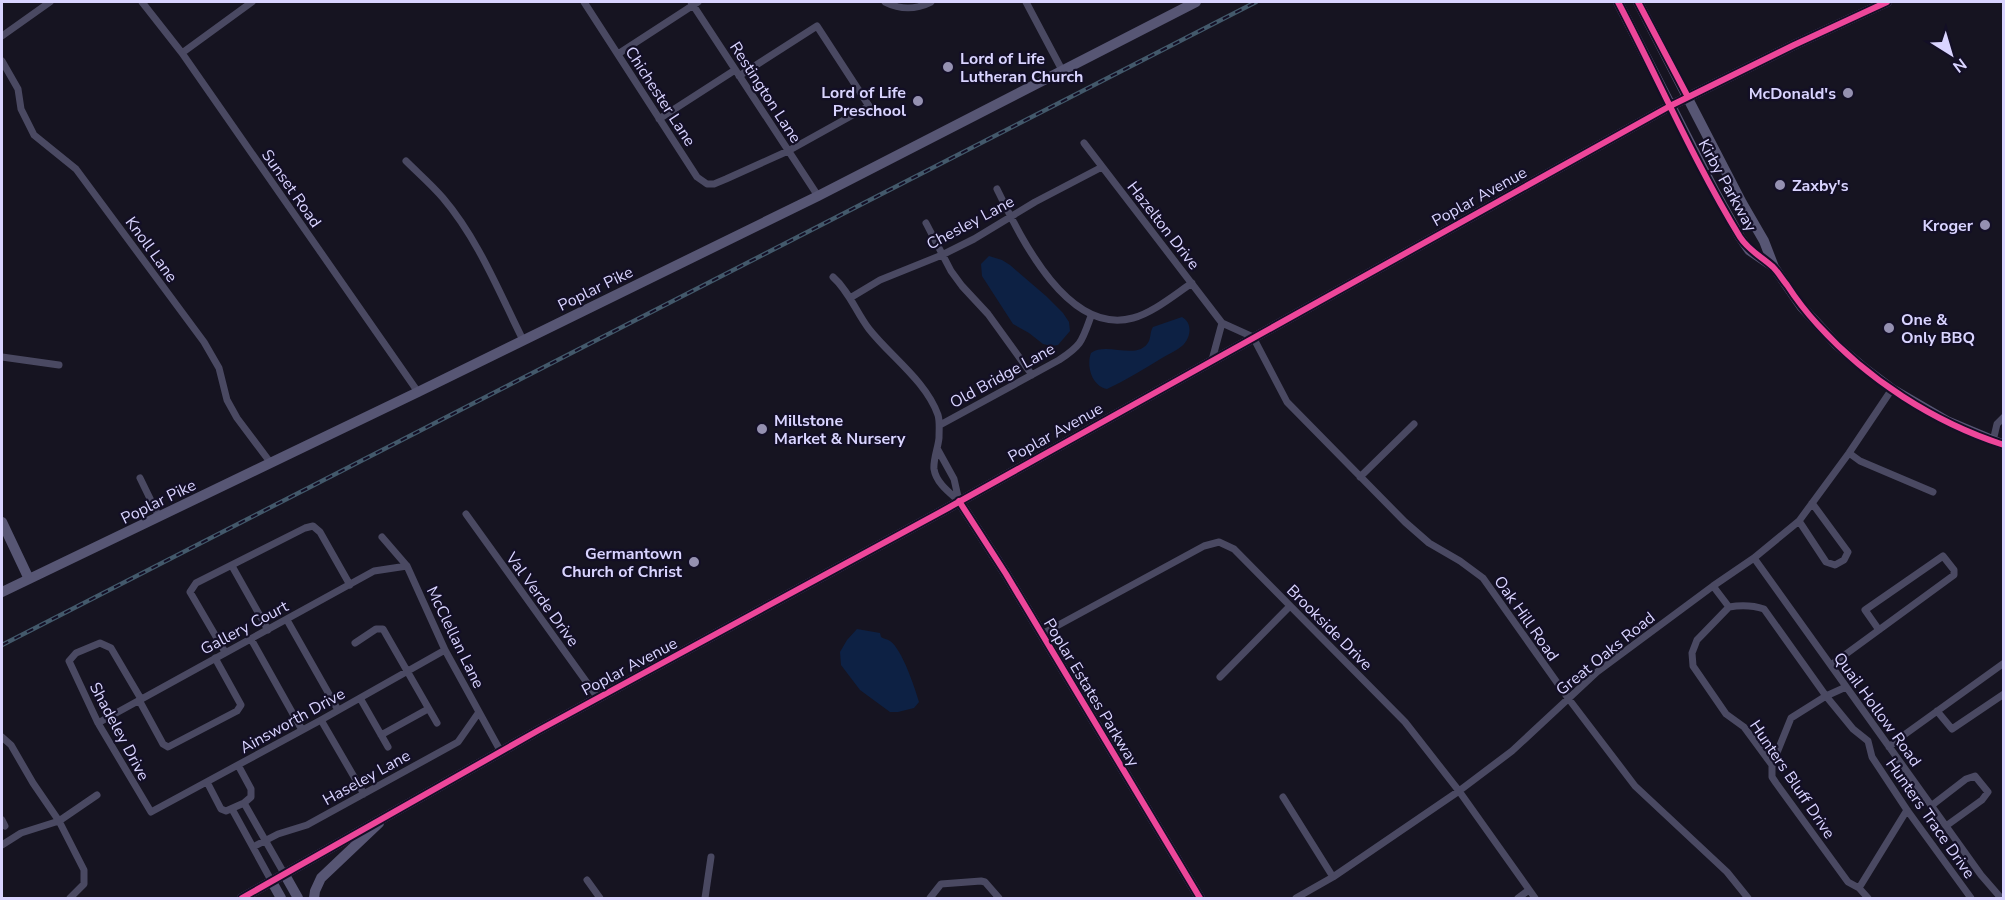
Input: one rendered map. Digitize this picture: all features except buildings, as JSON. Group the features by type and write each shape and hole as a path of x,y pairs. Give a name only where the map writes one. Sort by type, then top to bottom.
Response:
{"main road":[{"name":"Poplar Pike","path":"2,592 818,196 1197,2"},
{"name":"Kirby Parkway","path":"1618,2 1740,237 1749,250 1774,267"},
{"name":"Kirby Parkway","path":"1638,2 1764,241 1774,267 1802,306 1850,357 1892,389 1930,412 1998,443"},
{"name":"Poplar Avenue","path":"242,898 598,698 959,501 1670,106 1887,2"},
{"name":"Poplar Estates Parkway","path":"959,501 1042,634 1200,898"},
{"path":"2,522 29,579"},
{"path":"314,898 321,878 384,819"},
{"path":"285,875 298,898"},
{"path":"272,882 281,898"}],"street":[{"path":"2,36 50,2"},
{"name":"Sunset Road","path":"142,2 182,53 418,392"},
{"path":"182,53 252,2"},
{"name":"Chichester Lane","path":"584,2 701,182 714,184 788,151"},
{"path":"885,2 902,8 917,8 931,2"},
{"path":"1026,2 1062,70"},
{"path":"618,54 694,3"},
{"name":"Restington Lane","path":"694,3 818,196"},
{"path":"660,119 817,26 869,106 788,151"},
{"name":"Knoll Lane","path":"2,61 18,89 21,109 34,135 76,169 204,342 219,368 227,400 237,418 270,462"},
{"name":"Hazelton Drive","path":"1084,143 1222,323 1253,337"},
{"path":"406,161 443,197 463,225 479,250 523,340"},
{"name":"Chesley Lane","path":"850,298 879,280 942,255 974,239 1035,202 1102,167"},
{"path":"997,189 1011,218 1042,268 1074,304 1091,316 1107,320 1132,318 1148,312 1192,283"},
{"path":"926,223 942,255 962,286 988,314 1032,375"},
{"path":"833,277 842,285 870,330 909,371 938,415 938,448 934,469 943,486 959,501"},
{"name":"Old Bridge Lane","path":"939,425 1032,375 1076,348 1084,336 1091,316"},
{"path":"1212,360 1222,323"},
{"name":"Oak Hill Road","path":"1253,337 1287,402 1405,522 1430,543 1483,578 1568,698 1635,786 1727,872 1748,898"},
{"path":"2,357 59,365"},
{"name":"Great Oaks Road","path":"1296,898 1333,877 1459,791 1512,751 1597,672 1754,558 1799,521 1892,389"},
{"path":"1998,443 1997,424 2004,417"},
{"path":"1360,477 1414,424"},
{"path":"938,448 954,479 959,501"},
{"path":"1849,453 1859,460 1933,492"},
{"path":"140,478 159,517"},
{"path":"1799,521 1826,562 1835,565 1844,560 1848,552 1812,503"},
{"name":"Val Verde Drive","path":"466,514 598,698"},
{"path":"225,652 190,592 196,583 313,526 320,532 350,585"},
{"name":"McClellan Lane","path":"382,537 407,566 445,650 501,752"},
{"name":"Brookside Drive","path":"1042,634 1204,546 1219,542 1234,549 1405,722 1459,791 1535,898"},
{"path":"1831,665 1879,630 1954,575 1954,570 1943,556 1866,610 1879,630"},
{"name":"Quail Hollow Road","path":"1754,558 1981,875 2001,898"},
{"path":"232,566 268,630"},
{"name":"Gallery Court","path":"98,723 374,571 407,566"},
{"path":"1713,586 1729,607"},
{"name":"Hunters Trace Drive","path":"1729,607 1740,605 1764,609 1826,696 1853,729 1868,741 1872,757 1907,810 1971,898"},
{"path":"1220,677 1290,606"},
{"name":"Hunters Bluff Drive","path":"1729,607 1697,640 1692,654 1693,666 1726,714 1744,727 1772,765 1772,777 1848,882 1859,888 1868,898"},
{"path":"287,620 338,710"},
{"path":"356,643 376,629 383,629 437,723"},
{"path":"251,639 302,730"},
{"name":"Shadeley Drive","path":"140,700 111,648 100,643 76,653 69,661 98,723 151,812"},
{"name":"Ainsworth Drive","path":"151,812 445,650"},
{"path":"140,700 163,744 168,747 237,711 241,705 240,701 215,658"},
{"path":"1889,747 2004,663"},
{"path":"1772,765 1791,718 1826,696 1846,687"},
{"path":"1937,711 1952,729 2004,694"},
{"path":"360,698 388,747"},
{"path":"381,735 428,709"},
{"name":"Haseley Lane","path":"253,847 278,834 307,825 458,742 479,712"},
{"path":"321,720 364,794"},
{"path":"2,737 11,745 33,783 59,820 84,870 84,884 70,898"},
{"path":"207,782 221,809 226,811 244,803 251,797 251,789 238,765"},
{"path":"1931,806 1966,779 1975,776 1988,792 1982,800 1946,826"},
{"path":"2,845 21,834 59,820 97,795"},
{"path":"1283,797 1333,877"},
{"path":"244,803 285,875"},
{"path":"232,809 272,882"},
{"path":"1859,888 1907,810"},
{"path":"705,898 711,857"},
{"path":"587,880 600,898"},
{"path":"930,898 941,884 981,881 985,882 999,898"},
{"path":"1518,898 1529,890"}],"water":[{"path":"989,256 1010,265 1063,313 1069,322 1070,331 1058,345 1043,344 1013,324 982,276 981,264"},
{"path":"1182,317 1188,323 1190,331 1180,348 1107,389 1097,384 1089,364 1091,353 1105,349 1138,350 1149,341 1153,327"},
{"path":"857,629 880,633 881,637 895,645 908,669 919,702 914,708 890,712 860,690 841,665 840,652"}],"railway":[{"path":"2,645 1256,2"}],"cycle path":[{"path":"1618,2 1707,180 1744,242 1775,269 1805,310 1837,345 1880,381 1903,397 1952,424 2004,445"},
{"path":"1638,2 1688,97"},
{"path":"242,898 539,730 948,508 1670,106 1887,2"},
{"path":"959,501 1006,574 1200,898"}],"place":[{"name":"Lord of Life Lutheran Church","path":"948,67"},
{"name":"McDonald's","path":"1848,93"},
{"name":"Lord of Life Preschool","path":"918,101"},
{"name":"Zaxby's","path":"1780,185"},
{"name":"Kroger","path":"1985,225"},
{"name":"One & Only BBQ","path":"1889,328"},
{"name":"Millstone Market & Nursery","path":"762,429"},
{"name":"Germantown Church of Christ","path":"694,562"}]}
